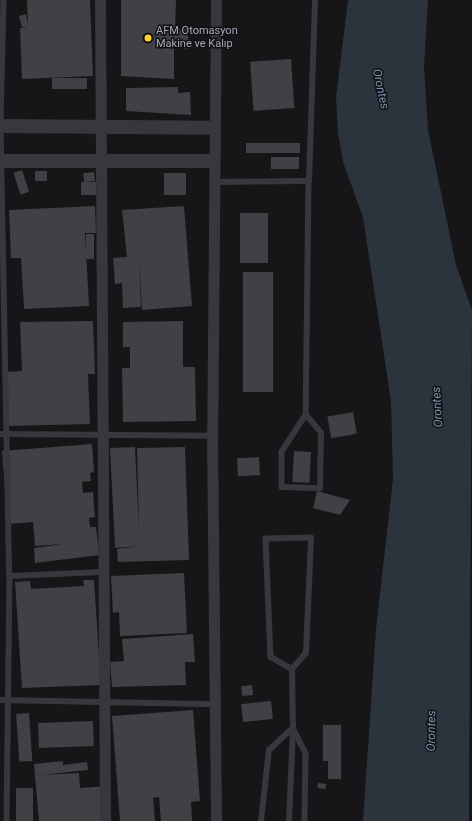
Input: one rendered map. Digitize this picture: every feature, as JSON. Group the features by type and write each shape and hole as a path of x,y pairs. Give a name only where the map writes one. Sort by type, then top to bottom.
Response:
{"street":[{"path":"100,0 101,127 103,161 100,434 102,702 105,821"},
{"path":"216,0 213,128 212,436 216,821"},
{"path":"1,126 213,128"},
{"path":"2,161 213,161"}],"lane":[{"path":"4,0 1,126 10,576 7,701 7,821"},
{"path":"306,415 321,433 320,488 282,487 282,452 306,415 309,181 315,0"},
{"path":"213,182 309,181"},
{"path":"0,434 212,436"},
{"path":"289,821 293,728 292,669 306,653 311,538 266,539 271,657 292,669"},
{"path":"10,576 102,572"},
{"path":"0,700 215,704"},
{"path":"261,821 269,750 293,728"},
{"path":"293,728 306,754 306,821"}],"water":[{"name":"Orontes","path":"348,0 428,0 424,67 428,130 456,265 472,310 469,821 363,821 376,629 393,479 391,401 363,217 343,162 338,134 336,97"}],"building":[{"path":"27,0 90,0 93,76 22,79 20,28 28,27 22,27 19,16 26,14 28,25"},
{"name":"AFM Otomasyon Makine ve Kalıp","path":"121,0 176,0 175,28 188,29 188,49 174,48 174,79 121,76"},
{"path":"291,59 294,108 254,111 250,62"},
{"path":"52,78 87,78 87,89 52,89"},
{"path":"178,87 178,93 190,92 191,115 126,111 126,88"},
{"path":"246,143 300,143 300,153 246,153"},
{"path":"271,157 299,157 299,169 271,169"},
{"path":"22,170 29,192 21,195 13,173"},
{"path":"35,171 47,171 47,181 35,181"},
{"path":"94,172 95,181 84,182 83,173"},
{"path":"164,173 186,173 186,195 164,195"},
{"path":"81,182 96,182 96,195 81,195"},
{"path":"95,206 96,233 85,233 89,306 24,309 21,258 11,258 9,210"},
{"path":"184,206 192,306 142,310 139,257 141,307 123,308 122,283 115,284 113,258 127,257 122,210"},
{"path":"240,213 268,213 268,263 240,263"},
{"path":"86,234 94,234 94,259 86,259"},
{"path":"243,272 273,272 273,392 243,392"},
{"path":"93,321 95,374 88,374 90,424 7,426 5,372 22,371 20,322"},
{"path":"183,321 183,367 195,367 196,421 123,422 122,368 130,368 130,347 123,347 123,322"},
{"path":"353,412 357,434 331,438 327,417"},
{"path":"92,444 94,472 90,473 91,481 82,482 83,493 93,492 95,517 89,518 90,527 96,527 99,555 35,563 34,548 63,544 35,546 33,522 8,524 2,451"},
{"path":"135,447 139,530 137,448 185,447 189,560 118,562 117,549 140,546 115,548 110,448"},
{"path":"294,451 311,452 309,483 292,482"},
{"path":"259,457 260,475 238,476 237,458"},
{"path":"317,491 350,500 340,515 313,508"},
{"path":"184,573 187,633 120,636 119,612 113,613 111,576"},
{"path":"83,580 94,580 101,685 22,688 15,582 30,581 31,589 84,586"},
{"path":"193,634 195,662 185,662 186,685 112,687 110,662 124,661 122,639"},
{"path":"252,685 253,695 242,696 241,686"},
{"path":"271,701 273,719 243,722 241,704"},
{"path":"193,710 200,801 191,802 192,821 161,821 159,797 153,798 155,821 120,821 112,716"},
{"path":"29,713 32,761 19,762 16,714"},
{"path":"93,721 94,746 39,748 38,723"},
{"path":"323,725 341,725 341,779 328,779 328,761 323,761"},
{"path":"63,761 63,765 87,762 88,770 41,775 79,773 80,788 108,786 110,821 39,821 34,764"},
{"path":"318,783 326,784 325,789 317,788"},
{"path":"16,788 33,788 33,821 16,821"}],"place":[{"name":"AFM Otomasyon Makine ve Kalıp","path":"148,38"}]}
